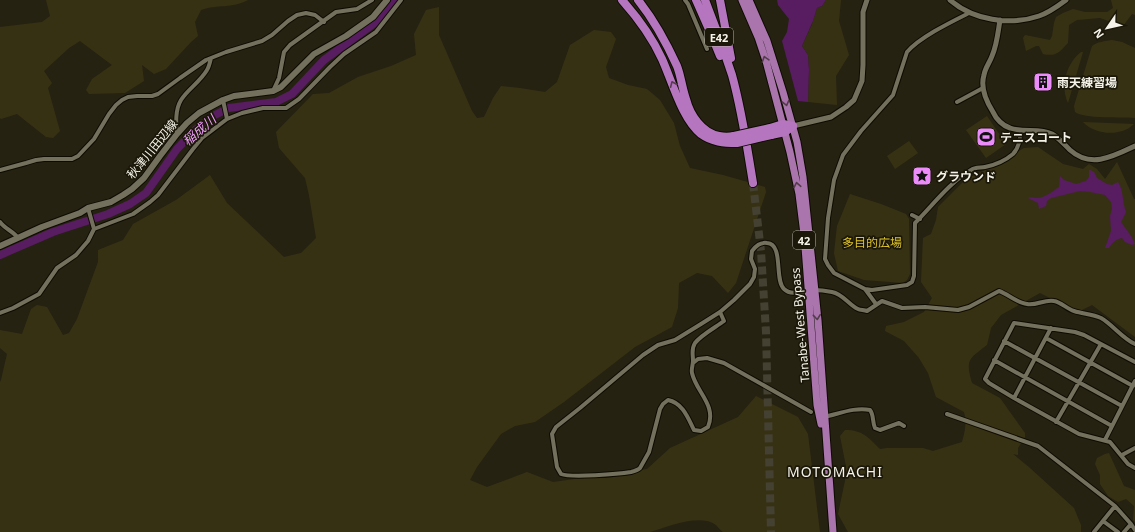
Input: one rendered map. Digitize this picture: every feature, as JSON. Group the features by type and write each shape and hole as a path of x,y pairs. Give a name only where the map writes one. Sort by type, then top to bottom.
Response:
{"highway":[{"path":"616,0 644,28"},
{"path":"622,0 650,36 662,58 687,117 702,135 725,143 736,139 793,126"},
{"path":"628,0 660,37 682,86"},
{"path":"638,0 648,12 664,38 680,72 686,101 691,112 701,126 710,132 718,136 736,139"},
{"path":"696,0 725,67 744,125"},
{"name":"E42","path":"705,0 732,75 744,125 753,183"},
{"path":"720,0 732,63 732,75"},
{"name":"Tanabe-West Bypass","path":"746,1 755,14 767,42 793,126 803,177 809,230 811,291"},
{"name":"Tanabe-West Bypass","path":"746,1 766,61 790,152 798,194 811,291 818,320 833,532"}],"main road":[{"name":"秋津川田辺線","path":"0,246 42,227 89,211 110,202 132,189 144,178 177,134 199,113 223,103 234,96 273,91 281,87 314,54 346,36 373,17 388,0"}],"street":[{"path":"273,91 279,78 284,52 290,45 336,12 357,9 372,0"},
{"path":"0,313 40,294 58,268 76,255 88,241 94,229 133,214 150,202 158,195 202,138 226,117 263,108 286,108 299,99 339,58 376,32 401,0"},
{"path":"685,0 707,49"},
{"path":"793,126 831,117 854,100 862,81 863,12 867,0"},
{"path":"950,0 969,13 985,18 1000,20 1025,20 1040,16 1066,0"},
{"path":"0,170 36,160 72,159 78,156 94,138 109,114 122,100 128,97 152,96 158,94 211,58 262,41 297,15 306,13 315,15 324,22"},
{"path":"920,219 912,215 915,223 914,276 912,282 908,285 872,290 865,289 834,273 828,266 826,259 828,218 834,180 843,155 861,130 893,95 907,52 933,32 969,13"},
{"path":"1000,20 997,40 983,75 983,88 989,106 1001,123 1008,128 1021,131 1046,132 1053,135 1077,155 1090,159 1103,159 1110,157 1135,146"},
{"path":"177,134 177,110 180,101 201,79 208,69 211,58"},
{"path":"957,102 983,88"},
{"path":"223,103 226,117"},
{"path":"915,223 942,194 967,172 975,168 998,163 1012,155 1020,141 1021,131"},
{"path":"89,211 94,229"},
{"path":"0,222 4,227 15,233 18,238"},
{"path":"720,312 724,321 695,343 692,350 692,373 709,412 710,419 708,427 701,430 694,430 678,404 668,400 663,404 660,410 649,452 640,468 632,472 606,474 568,476 561,474 557,468 552,434 556,427 643,355 658,345 675,340 720,312 734,300 750,284 754,277 755,270 751,259 752,251 760,243 770,243 775,248 780,283 784,289 790,292 834,292 858,309 867,311 882,301 902,308 925,307 958,310 969,307 999,291 1025,304 1032,305 1055,301 1074,311 1092,314 1102,319 1128,341 1135,344"},
{"path":"865,289 876,304"},
{"path":"1135,362 1084,335 1075,332 1014,323 985,379 1014,398 1079,434 1110,442 1128,464 1135,468"},
{"path":"1014,398 1051,328"},
{"path":"1046,338 1134,384 1105,440"},
{"path":"1004,341 1122,406"},
{"path":"1056,422 1101,344"},
{"path":"693,363 698,359 707,358 724,363 811,412"},
{"path":"994,360 1112,426"},
{"path":"828,416 866,409 870,410 872,414 872,422 875,428 880,430 899,423 904,426"},
{"path":"947,414 1038,446 1115,506 1135,530"},
{"path":"1122,455 1135,448"},
{"path":"1094,532 1115,506"},
{"path":"1103,521 1118,532"},
{"path":"1124,532 1131,524"}],"green space":[{"path":"46,0 248,0 236,5 213,7 201,10 195,22 198,36 166,69 154,74 142,65 144,81 125,93 89,94 86,90 92,79 112,65 80,41 69,48 44,71 52,83 48,88 60,131 53,138 46,137 17,114 1,119 0,118 0,27 42,22 50,16"},
{"path":"826,0 841,0 839,21 849,55 836,76 837,105 808,102 808,55 802,46 812,24 817,8 822,6"},
{"path":"1111,0 1135,0 1135,15 1132,14 1123,26 1100,18 1077,20 1069,25 1068,43 1057,53 1052,55 1043,54 1039,46 1026,51 1023,38 1025,35 1050,40 1056,17 1073,9 1085,12 1107,12 1113,8"},
{"path":"439,7 439,35 472,111 477,118 484,117 493,98 501,86 545,92 557,82 570,45 594,30 611,32 616,39 606,67 609,78 628,85 647,89 660,100 674,123 680,146 690,168 723,175 765,187 766,192 736,283 728,293 712,276 697,273 679,283 678,308 672,327 635,347 564,402 535,422 515,426 501,434 477,467 470,480 487,487 527,472 553,482 647,469 670,448 738,417 756,396 798,417 808,434 820,532 723,532 716,525 701,520 674,524 650,532 0,532 0,382 7,354 0,348 0,330 22,334 31,309 37,305 47,307 63,335 69,333 77,319 98,262 98,250 123,240 133,224 176,200 210,175 227,203 284,257 301,253 316,238 309,195 305,178 279,148 276,132 313,94 329,93 358,77 391,66 416,55 414,34 426,10"},
{"path":"1112,40 1122,42 1135,48 1135,118 1095,117 1086,116 1075,112 1074,106 1092,46"},
{"path":"1081,52 1083,52 1068,103 1065,90 1066,76 1068,69"},
{"name":"テニスコート","path":"987,116 1006,144 986,158 966,130"},
{"path":"1083,122 1134,124 1122,131 1108,133 1094,130"},
{"path":"909,141 918,153 895,169 887,156"},
{"path":"1038,147 1063,164 1083,169 1089,164 1097,169 1105,179 1117,162 1135,199 1135,337 1092,305 1078,312 1040,293 1001,315 991,328 987,345 976,353 970,360 969,369 972,383 1000,398 1025,433 1025,437 1018,448 1018,455 1013,454 1074,508 1081,525 1081,532 848,532 838,514 845,481 846,466 840,436 845,430 857,431 865,435 880,449 923,448 933,451 962,442 965,427 964,412 936,397 928,373 919,358 904,341 885,331 886,326 904,322 924,312 932,298 921,282 923,238 931,234 936,220 938,207 966,179 1024,148"},
{"name":"多目的広場","path":"850,194 906,214 909,219 910,274 907,280 903,283 864,280 838,271 834,253 837,226"},
{"path":"1109,453 1124,486 1135,490 1135,522 1133,520 1134,506 1126,499 1118,502 1108,496 1100,484 1100,475 1095,464 1097,458"}],"shaded area":[{"path":"777,0 826,0 822,6 817,8 802,46 808,55 808,102 798,101 782,41 787,32 789,19 778,5"},
{"path":"1089,170 1094,172 1097,178 1107,184 1112,185 1118,182 1126,212 1121,222 1135,244 1132,245 1125,242 1122,238 1111,244 1109,248 1105,248 1111,231 1110,216 1112,209 1111,202 1105,195 1080,191 1051,198 1047,201 1046,206 1039,209 1038,203 1028,198 1040,198 1052,192 1059,187 1060,176 1064,180 1076,184 1086,181 1089,177"}],"waterway":[{"name":"稲成川","path":"0,255 53,232 108,214 130,204 146,193 177,149 194,131 213,116 229,108 276,102 292,94 324,60 376,22 394,0"}],"tunnel":[{"path":"753,183 761,251 766,332 771,532"}],"place":[{"name":"雨天練習場","path":"1043,82"},
{"name":"テニスコート","path":"986,137"},
{"name":"グラウンド","path":"922,176"}],"district":[{"name":"MOTOMACHI","path":"835,471"}]}
